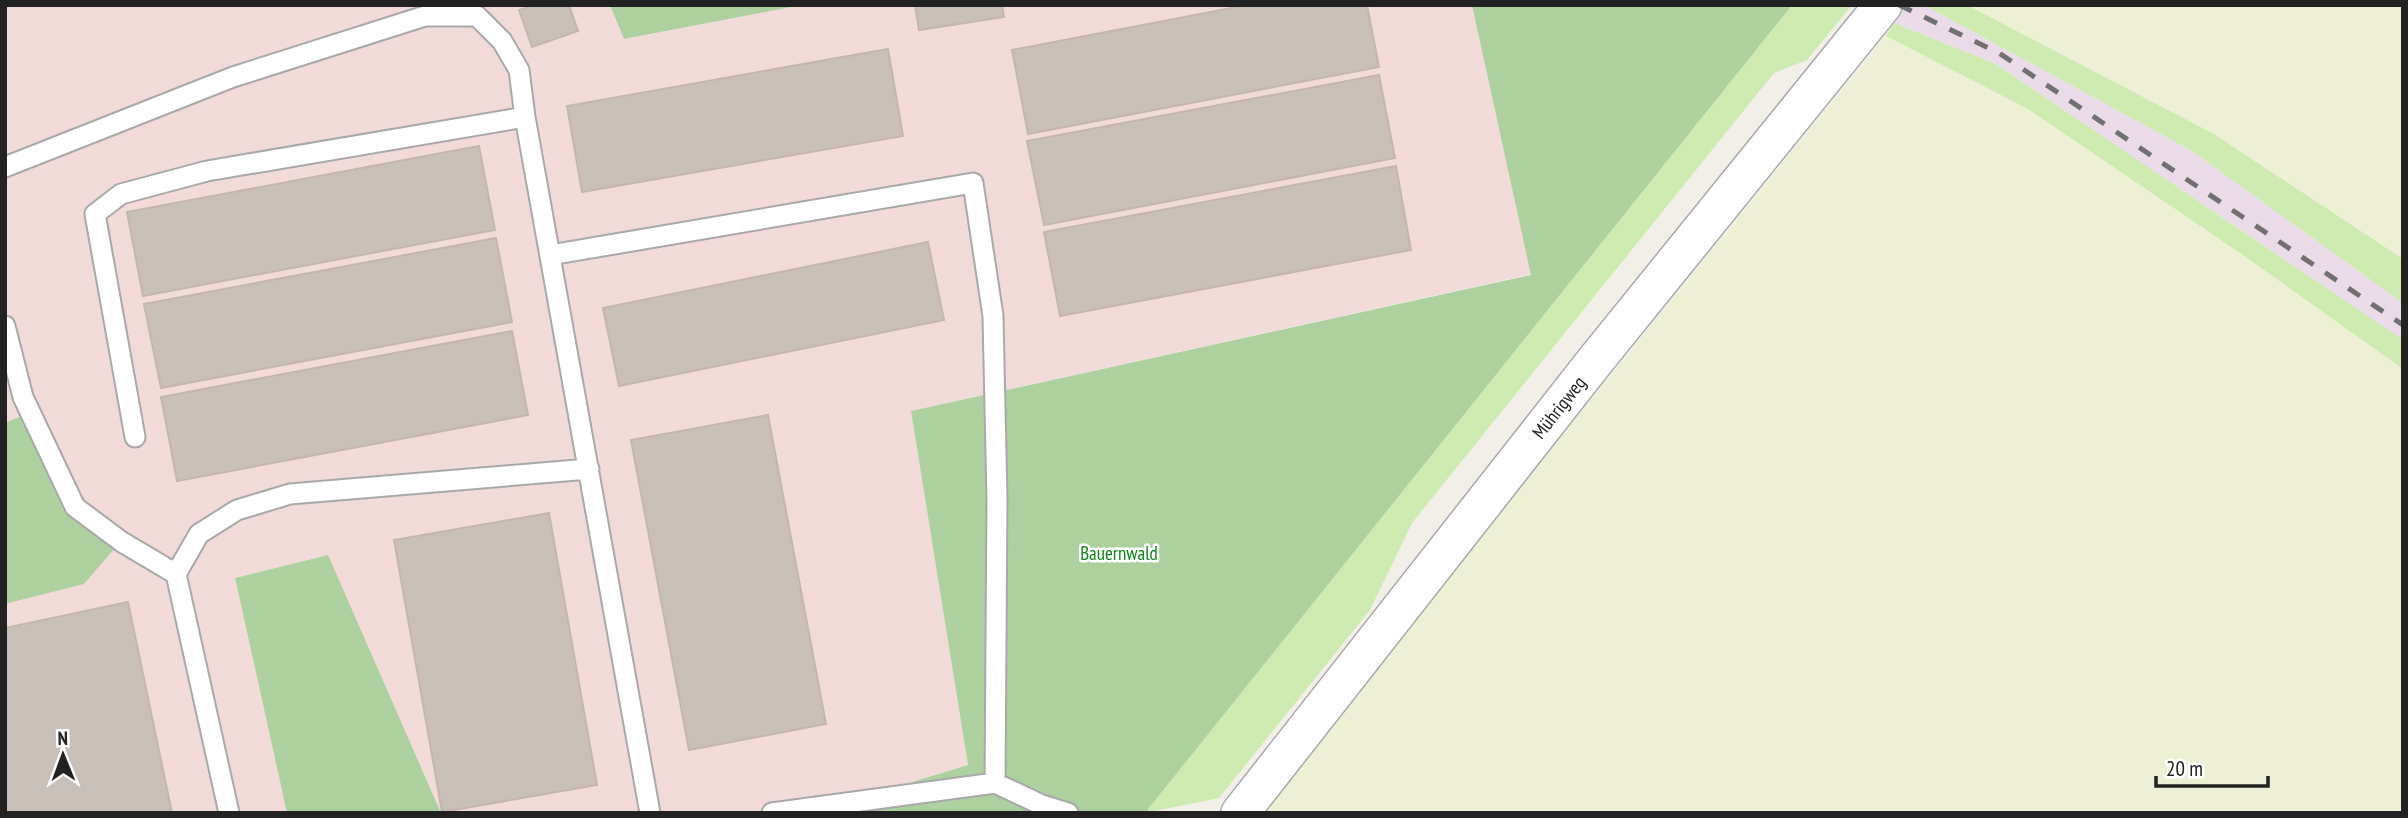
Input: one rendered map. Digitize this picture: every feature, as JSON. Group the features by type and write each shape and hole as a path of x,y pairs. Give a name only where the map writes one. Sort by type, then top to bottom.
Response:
{"street":[{"name":"Mührigweg","path":"1240,813 1595,361 1883,5"}],"lane":[{"path":"5,167 233,77 425,16 477,16 494,32 519,70 525,117 650,813"},
{"path":"135,437 95,214 121,194 207,171 525,117"},
{"path":"550,255 974,183 993,316 996,499 995,783"},
{"path":"5,326 23,397 75,508 122,542 176,574"},
{"path":"229,813 176,574 199,534 237,510 290,494 589,468"},
{"path":"772,813 995,783 1042,805 1068,813"}],"shaded area":[{"path":"5,5 610,5 625,39 802,5 1472,5 1532,274 911,411 968,765 810,813 441,813 327,555 235,578 287,813 5,813 5,604 84,584 128,533 82,498 39,409 5,423"},
{"path":"1908,5 1924,5 2192,151 2403,303 2403,340 1996,64 1894,23"}],"green space":[{"path":"610,5 802,5 624,39"},
{"name":"Bauernwald","path":"1472,5 1792,5 1145,813 810,813 968,765 911,411 1531,275"},
{"path":"1792,5 1852,5 1807,60 1774,73 1412,523 1370,610 1219,798 1145,813"},
{"path":"1924,5 1967,5 2214,134 2403,259 2403,303 2192,151"},
{"path":"1967,5 2403,5 2403,259 2214,134"},
{"path":"1894,23 1996,64 2403,340 2403,369 2240,253 2028,109 1886,36"},
{"path":"1886,36 2028,109 2240,253 2403,369 2403,813 1259,813 1371,671"},
{"path":"39,409 82,498 128,533 84,584 5,604 5,423"},
{"path":"328,555 441,813 287,813 235,578"}],"building":[{"path":"533,5 569,5 578,31 532,47 519,10"},
{"path":"915,5 1002,5 1004,17 919,30"},
{"path":"1247,5 1367,5 1379,67 1028,134 1012,50"},
{"path":"888,49 903,136 582,192 567,106"},
{"path":"1379,75 1395,158 1044,225 1027,141"},
{"path":"479,146 495,230 143,296 127,212"},
{"path":"1396,166 1411,250 1060,316 1044,232"},
{"path":"496,238 512,322 161,388 144,304"},
{"path":"928,242 944,320 619,386 603,308"},
{"path":"512,331 528,415 177,481 161,397"},
{"path":"768,415 826,724 689,750 631,440"},
{"path":"549,513 597,785 442,812 394,540"},
{"path":"128,602 172,813 5,813 5,628"}],"railway":[{"path":"1899,5 1999,53 2403,325"}]}
